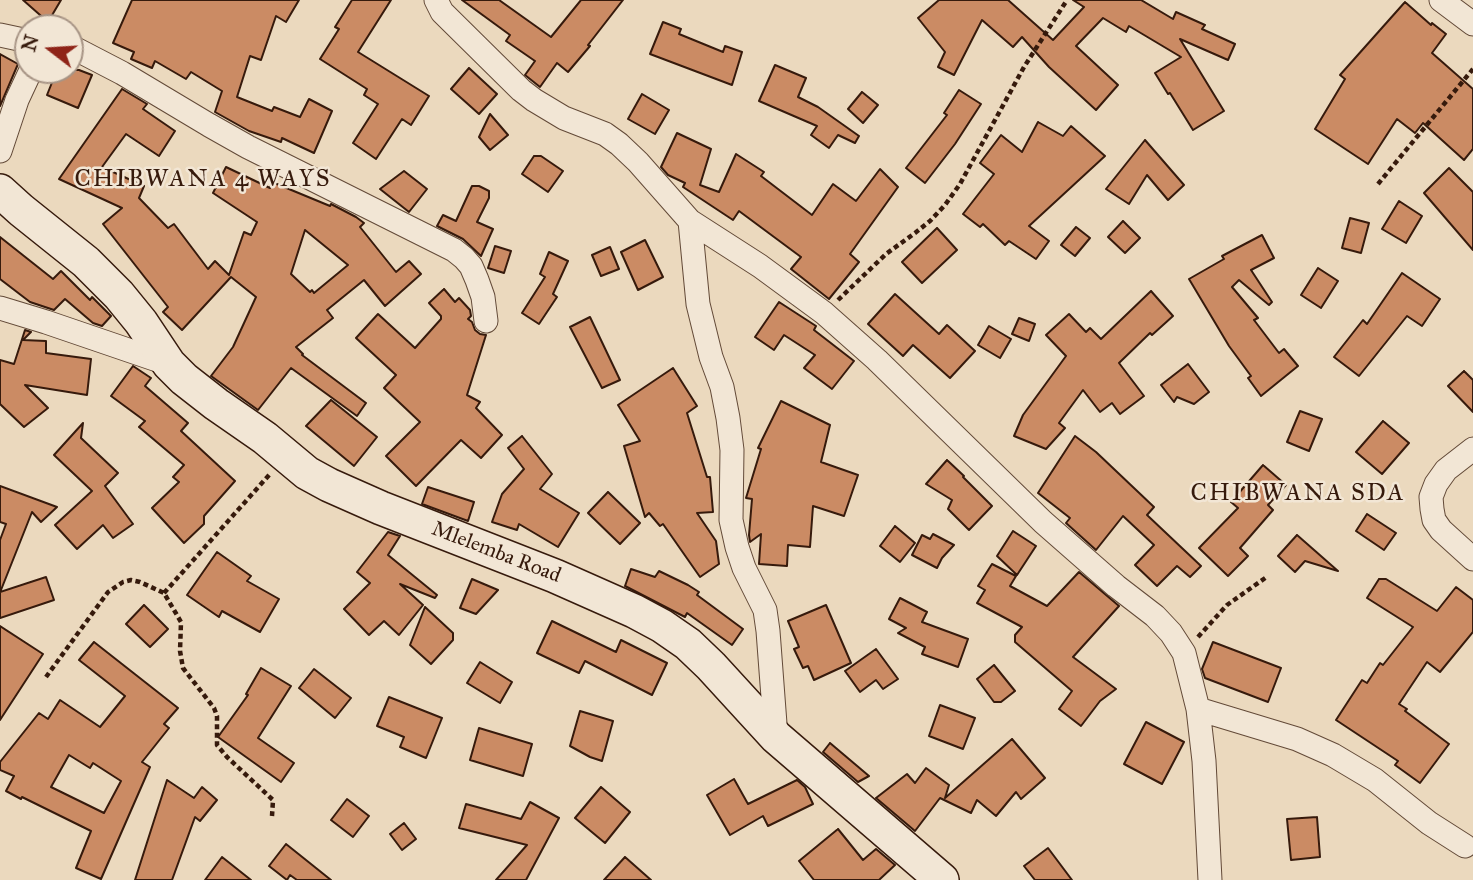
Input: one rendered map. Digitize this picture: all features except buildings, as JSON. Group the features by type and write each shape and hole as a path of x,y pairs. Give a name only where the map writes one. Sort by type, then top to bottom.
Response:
{"street":[{"path":"436,0 442,12 534,100 564,118 605,134 619,144 690,221 760,266 824,313 877,360 1044,522 1116,586 1155,616 1171,633 1184,653 1198,709 1204,761 1210,880"},
{"path":"1441,0 1473,24"},
{"path":"84,53 248,147 454,250 471,266 483,298 486,321"},
{"path":"0,151 24,84"},
{"path":"0,191 86,262 119,295 169,364"},
{"path":"690,221 698,304 728,418 732,450 731,520 744,568 765,610 776,737"},
{"name":"Mlelemba Road","path":"0,308 169,364 216,404 248,425 317,479 381,508 555,576 662,626 688,644 711,666 776,737 942,880"},
{"path":"1473,449 1446,470 1436,484 1432,497 1434,520 1441,530 1473,559"},
{"path":"1198,709 1297,738 1333,755 1375,780 1429,823 1465,846"}],"path":[{"path":"824,313 886,254 930,221 945,205 960,184 1024,67 1067,0"},
{"path":"1378,184 1473,69"},
{"path":"164,593 286,456"},
{"path":"1184,653 1227,605 1268,576"},
{"path":"46,677 108,592 131,580 164,593 181,622 180,651 183,668 214,708 217,716 217,745 273,800 272,816"}],"district":[{"name":"CHIBWANA 4 WAYS","path":"203,180"},
{"name":"CHIBWANA SDA","path":"1298,494"}]}
